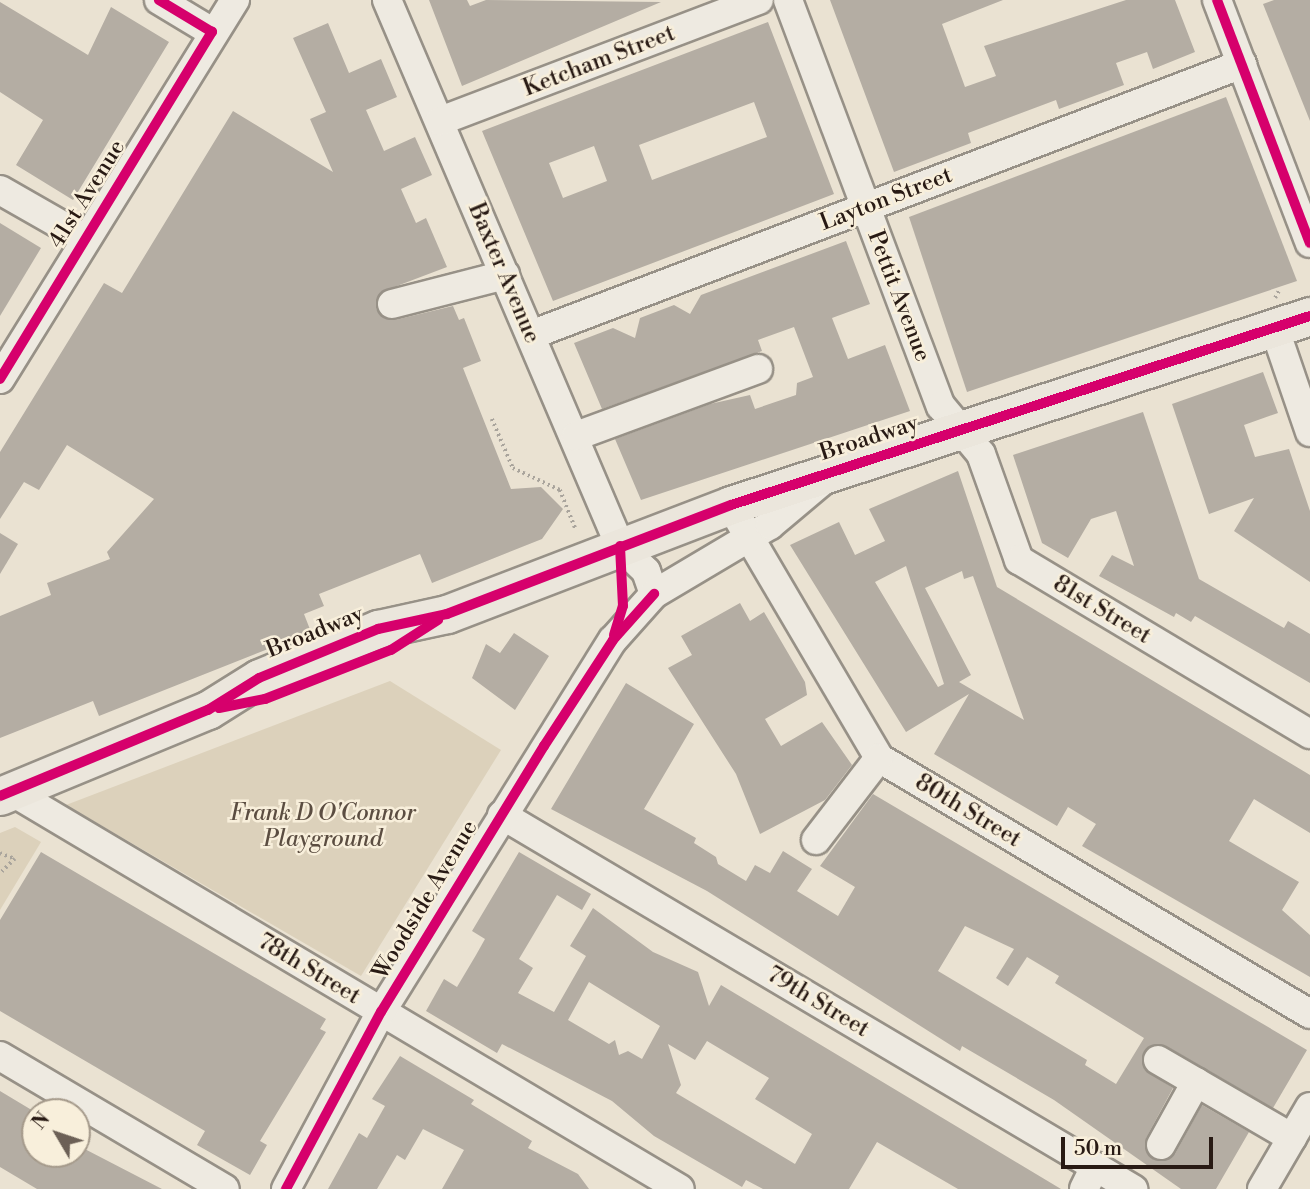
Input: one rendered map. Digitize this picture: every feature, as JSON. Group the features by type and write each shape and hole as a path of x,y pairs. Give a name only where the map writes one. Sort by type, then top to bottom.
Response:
{"main road":[{"name":"Broadway","path":"5,794 208,710 306,658 378,629 447,614 620,546 740,521 832,472 960,430 1274,313 1310,316"}],"street":[{"path":"159,0 212,32"},
{"name":"41st Avenue","path":"0,379 84,238 212,32 235,0"},
{"name":"Baxter Avenue","path":"387,0 576,436 620,546"},
{"name":"Ketcham Street","path":"440,121 759,0"},
{"name":"Pettit Avenue","path":"788,0 941,406 960,430"},
{"path":"1217,0 1242,64 1300,186 1310,243"},
{"name":"Layton Street","path":"531,335 1242,64"},
{"path":"0,190 84,238"},
{"path":"392,304 505,275"},
{"path":"1274,313 1310,432"},
{"path":"576,436 758,369"},
{"name":"81st Street","path":"960,430 981,454 1019,560 1310,734"},
{"name":"Woodside Avenue","path":"286,1189 381,1012 613,640 654,594 740,521"},
{"name":"80th Street","path":"740,521 879,758 1310,1014"},
{"path":"620,546 646,571 654,594"},
{"path":"816,840 879,758"},
{"name":"78th Street","path":"5,794 680,1189"},
{"name":"79th Street","path":"502,815 1090,1178 1133,1189"},
{"path":"0,1056 225,1189"},
{"path":"1158,1060 1292,1138"},
{"path":"1161,1144 1196,1082"},
{"path":"1262,1189 1310,1107"}],"path":[{"path":"1274,313 1279,290"},
{"path":"492,419 513,468 560,490 576,530"},
{"path":"0,853 15,859 0,874"}],"green space":[{"name":"Frank D O'Connor Playground","path":"390,681 501,750 361,976 66,805"},
{"path":"15,827 41,842 0,910 0,833"}],"building":[{"path":"429,0 467,0 470,6 486,0 661,2 462,86"},
{"path":"830,0 1003,0 942,24 965,87 996,76 984,46 1126,0 1175,0 1195,52 1153,69 1147,52 1116,63 1124,85 1059,109 1056,100 968,133 971,143 894,172"},
{"path":"1274,0 1310,0 1310,121 1263,4"},
{"path":"0,2 88,55 111,7 169,42 73,200 16,165 43,120 0,92"},
{"path":"768,22 834,194 553,301 482,131","holes":["754,102 767,137 652,180 639,145","594,146 607,181 563,198 549,163"]},
{"path":"328,23 349,73 381,59 397,97 366,110 384,151 415,137 432,175 401,189 416,223 426,218 447,267 381,292 376,309 395,320 453,306 459,320 464,318 481,361 463,368 511,489 541,487 563,509 542,539 432,583 420,554 319,594 324,606 304,614 311,632 99,716 93,701 0,738 0,616 51,595 47,583 110,559 107,552 154,499 67,445 39,490 24,482 0,519 0,452 104,283 122,293 233,111 333,172 310,119 326,112 293,38"},
{"path":"1226,97 1297,281 967,392 909,217"},
{"path":"0,223 41,248 0,316"},
{"path":"846,241 870,304 832,318 848,359 885,345 910,411 641,500 615,439 710,404 750,395 755,409 796,395 797,383 813,377 794,327 758,340 762,351 602,409 574,343 613,328 635,338 640,318 674,305 690,314 701,295"},
{"path":"1263,372 1278,413 1244,425 1255,457 1289,449 1310,511 1310,582 1234,531 1254,498 1209,514 1172,404"},
{"path":"1143,412 1199,579 1284,628 1288,621 1310,634 1310,683 1195,616 1191,622 1176,613 1174,617 1099,576 1112,555 1134,566 1116,511 1091,519 1068,558 1042,543 1013,455"},
{"path":"958,471 997,587 1310,775 1310,833 1254,799 1229,841 1299,882 1282,910 1310,935 1310,977 1082,846 1096,824 1068,807 1057,826 934,754 969,694 906,732 790,545 839,522 855,555 885,541 869,509","holes":["906,566 944,684 938,687 875,582","962,571 964,579 973,576 1024,720 959,682 971,675 925,588"]},
{"path":"0,533 18,544 0,574"},
{"path":"740,603 750,621 764,612 805,682 807,695 765,719 781,746 822,722 852,765 825,800 760,834 736,774 668,668 692,655 681,636"},
{"path":"514,633 549,656 515,710 472,678 486,644 500,653"},
{"path":"626,683 694,724 644,809 696,838 694,843 716,857 718,864 746,881 755,865 770,873 783,851 812,869 797,891 838,916 855,887 820,866 873,794 1307,1050 1273,1108 1166,1046 1144,1051 1144,1069 1173,1088 1146,1138 1152,1159 1175,1154 1202,1105 1249,1132 1216,1189 1181,1189 1054,1100 962,1046 960,1051 707,891 551,809","holes":["965,926 1014,949 996,978 1008,986 1027,957 1059,976 1055,983 1144,1038 1116,1084 1085,1065 1087,1060 938,971"]},
{"path":"41,852 326,1019 320,1029 326,1032 260,1141 267,1145 250,1175 197,1145 205,1131 0,1011 0,920"},
{"path":"519,852 591,894 582,910 557,895 519,959 533,968 518,993 554,1012 586,956 570,946 593,908 653,952 698,972 709,1006 721,985 1061,1189 958,1189 877,1142 849,1189 763,1189 746,1180 742,1187 654,1136 612,1101 502,1044 497,1053 426,1011 444,979 457,987 476,955 485,939 472,931","holes":["589,982 660,1026 642,1059 628,1051 619,1055 615,1040 609,1044 568,1020","707,1041 769,1078 755,1099 812,1134 795,1164 676,1093 681,1085 668,1044 695,1060"]},
{"path":"400,1056 474,1100 471,1104 532,1141 528,1148 578,1174 589,1189 442,1189 464,1150 423,1129 405,1160 397,1155 377,1189 328,1189 359,1133 367,1138 385,1106 372,1099"},
{"path":"0,1091 21,1104 21,1168 91,1168 91,1152 162,1189 37,1189 0,1167"}],"cycle path":[{"path":"0,379 212,32 159,0"},
{"path":"1217,0 1310,243"},
{"path":"0,796 208,710 259,678 378,629 447,614 731,505 1310,316"},
{"path":"614,635 623,606 620,546"},
{"path":"286,1189 381,1012 544,746 613,640 654,594"},
{"path":"219,708 265,699 391,650 438,620"}]}
